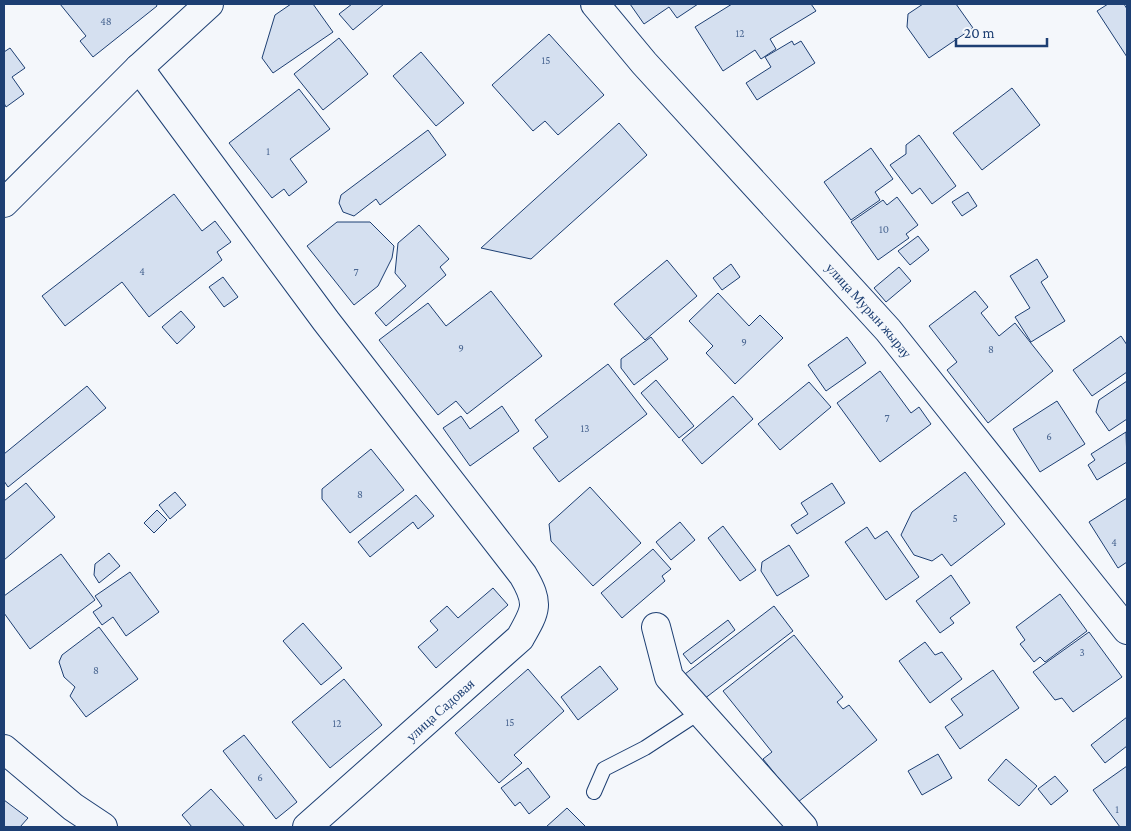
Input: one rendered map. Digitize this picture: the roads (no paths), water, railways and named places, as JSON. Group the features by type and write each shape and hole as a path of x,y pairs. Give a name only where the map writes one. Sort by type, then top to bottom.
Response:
{"street":[{"path":"4,203 139,68 209,4"},
{"name":"улица Мурын жырау","path":"595,4 644,62 888,330 1127,630"},
{"name":"улица Садовая","path":"139,68 326,321 523,575 535,595 532,618 520,638 314,825"},
{"path":"656,627 669,677 803,827"},
{"path":"4,749 73,807 103,827"}],"lane":[{"path":"594,792 604,769 645,748 700,712"}]}
